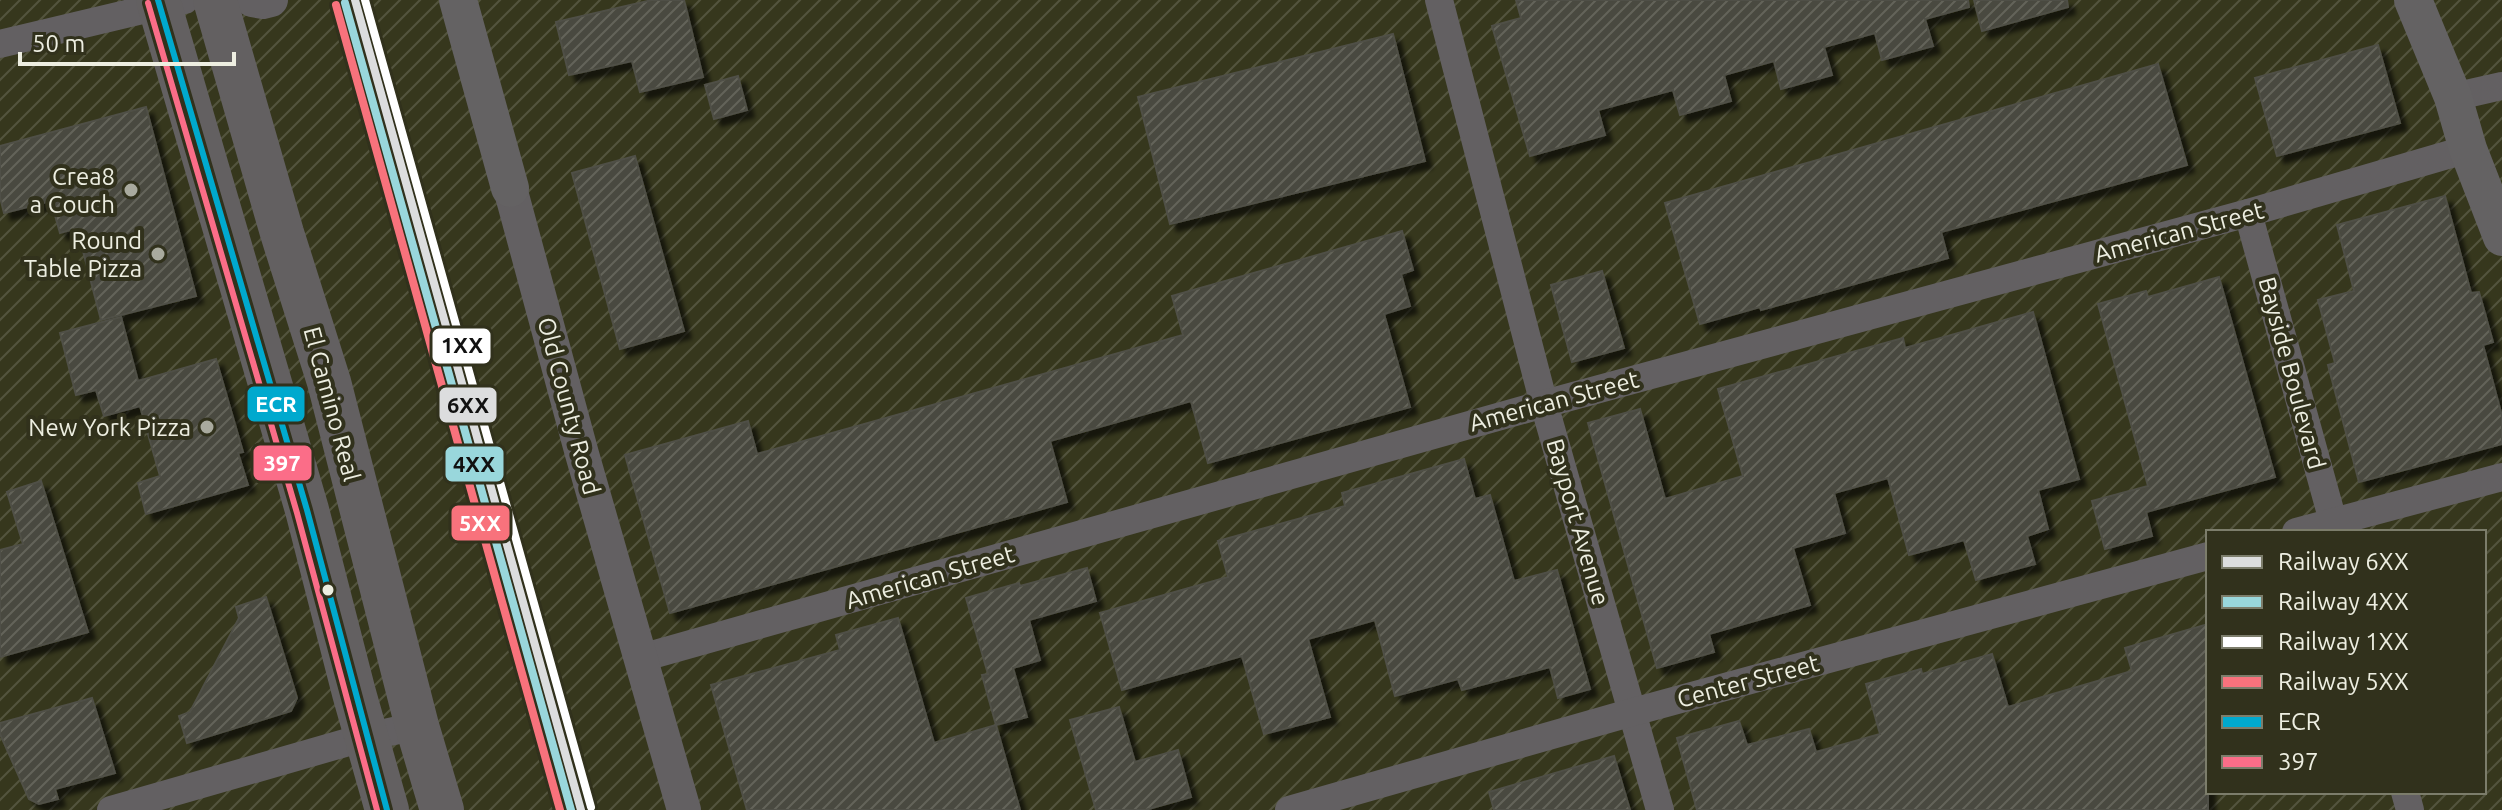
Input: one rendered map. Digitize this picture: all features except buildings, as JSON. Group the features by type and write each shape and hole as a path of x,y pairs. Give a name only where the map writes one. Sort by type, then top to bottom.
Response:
{"main road":[{"name":"El Camino Real","path":"215,0 282,233 329,382 417,726 442,810"},
{"name":"Old County Road","path":"458,0 510,188"},
{"path":"2413,0 2453,97 2468,149 2502,237"},
{"path":"167,2 387,810"}],"street":[{"path":"252,0 271,0"},
{"name":"Bayport Avenue","path":"1439,0 1544,404 1660,810"},
{"path":"0,44 167,2"},
{"path":"2453,97 2502,86"},
{"name":"American Street","path":"641,658 1544,404 2248,213 2468,149"},
{"name":"Old County Road","path":"510,188 684,810"},
{"name":"Bayside Boulevard","path":"2248,213 2334,527"},
{"path":"2311,530 2334,527 2502,477"},
{"name":"Center Street","path":"1289,810 1633,712 2206,557"},
{"path":"111,810 366,737 417,726"}],"shaded area":[{"path":"0,0 2502,0 2502,810 0,810"}],"rail line":[{"name":"6XX","path":"355,0 581,810"},
{"name":"1XX","path":"365,0 591,807"},
{"name":"4XX","path":"345,3 571,810"},
{"name":"5XX","path":"336,5 560,810"}],"transit line":[{"name":"ECR","path":"158,0 307,510 387,810"},
{"name":"397","path":"148,3 297,513 377,810"}],"place":[{"name":"Crea8 a Couch","path":"131,190"},
{"name":"Round Table Pizza","path":"158,254"},
{"name":"New York Pizza","path":"207,427"}]}
